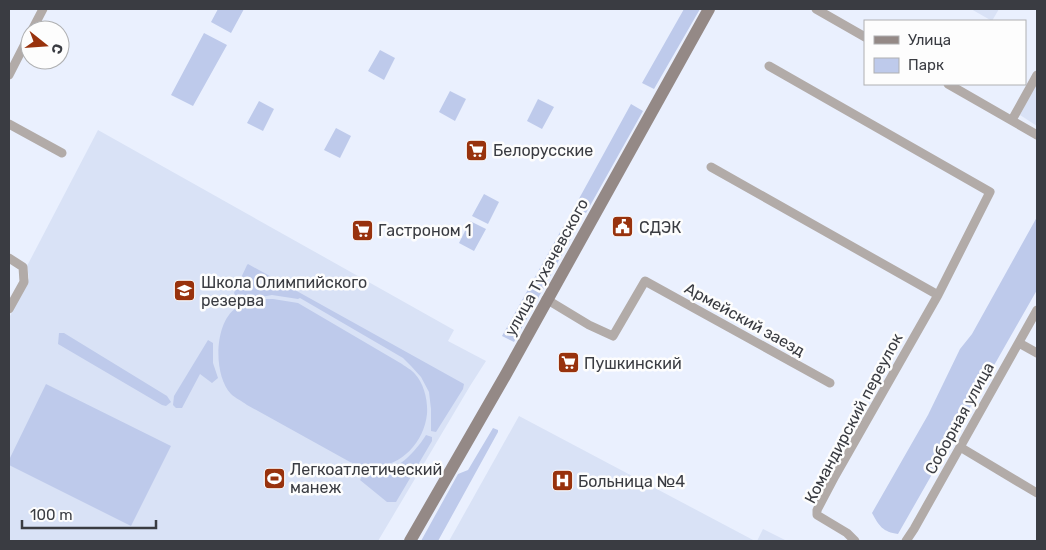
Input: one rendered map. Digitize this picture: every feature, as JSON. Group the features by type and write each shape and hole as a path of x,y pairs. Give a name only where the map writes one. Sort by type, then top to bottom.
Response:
{"main road":[{"name":"улица Тухачевского","path":"410,541 505,376 546,299 709,9"}],"street":[{"path":"816,9 864,36"},
{"path":"9,75 20,54"},
{"name":"Командирский переулок","path":"769,66 990,192 938,295 817,510 817,515 848,533 855,541"},
{"path":"1012,120 1037,75"},
{"path":"950,85 1037,135"},
{"path":"9,124 62,153"},
{"path":"711,167 938,295"},
{"path":"9,258 23,267 24,282 9,309"},
{"name":"Армейский заезд","path":"546,299 589,325 613,336 645,281 830,383"},
{"name":"Соборная улица","path":"906,541 1037,310"},
{"path":"1019,343 1037,353"},
{"path":"960,448 1037,493"}],"shaded area":[{"path":"971,9 999,9 993,20"},
{"path":"1037,83 1037,126 1020,115"},
{"name":"Школа Олимпийского резерва","path":"98,130 454,330 448,341 486,361 378,541 9,541 9,318 29,278 27,266"},
{"name":"Больница №4","path":"519,416 755,541 449,541"},
{"path":"763,529 787,541 757,541"}],"green space":[{"path":"218,9 244,9 231,33 211,22"},
{"path":"684,9 700,9 654,89 642,83"},
{"path":"204,33 227,45 193,106 171,95"},
{"path":"380,50 395,58 384,80 368,71"},
{"path":"450,91 466,99 455,121 439,112"},
{"path":"538,99 554,107 542,129 527,121"},
{"path":"259,101 274,109 263,131 247,123"},
{"path":"631,104 643,111 586,213 575,206"},
{"path":"336,128 351,136 340,158 324,150"},
{"path":"484,194 499,202 488,224 472,216"},
{"path":"1037,217 1037,290 898,534 889,532 879,525 872,513 928,415 960,349 972,334"},
{"path":"470,221 486,229 474,251 459,243"},
{"path":"564,225 575,231 514,342 502,336"},
{"path":"248,264 464,384 463,389 436,432 431,431 429,392 421,377 403,358 300,298 272,295 239,303 234,293"},
{"path":"261,299 298,303 402,364 414,373 421,382 425,392 427,414 421,434 410,451 384,466 370,467 356,464 247,405 231,394 221,375 219,362 218,350 223,325 236,308"},
{"path":"59,333 64,333 167,396 171,402 166,406 162,405 58,344"},
{"path":"208,340 213,343 213,363 218,378 212,383 200,374 182,408 176,408 173,405 174,396"},
{"path":"46,384 171,446 131,526 9,465 9,460"},
{"path":"493,428 498,430 498,432 438,541 421,541 458,474 468,470"},
{"path":"426,435 432,437 432,441 396,502 387,502 360,480 364,472 385,471 394,468 405,460"}],"place":[{"name":"Белорусские","path":"477,150"},
{"name":"СДЭК","path":"623,227"},
{"name":"Гастроном 1","path":"362,230"},
{"name":"Школа Олимпийского резерва","path":"185,291"},
{"name":"Пушкинский","path":"568,363"},
{"name":"Легкоатлетический манеж","path":"274,478"},
{"name":"Больница №4","path":"562,481"}]}
